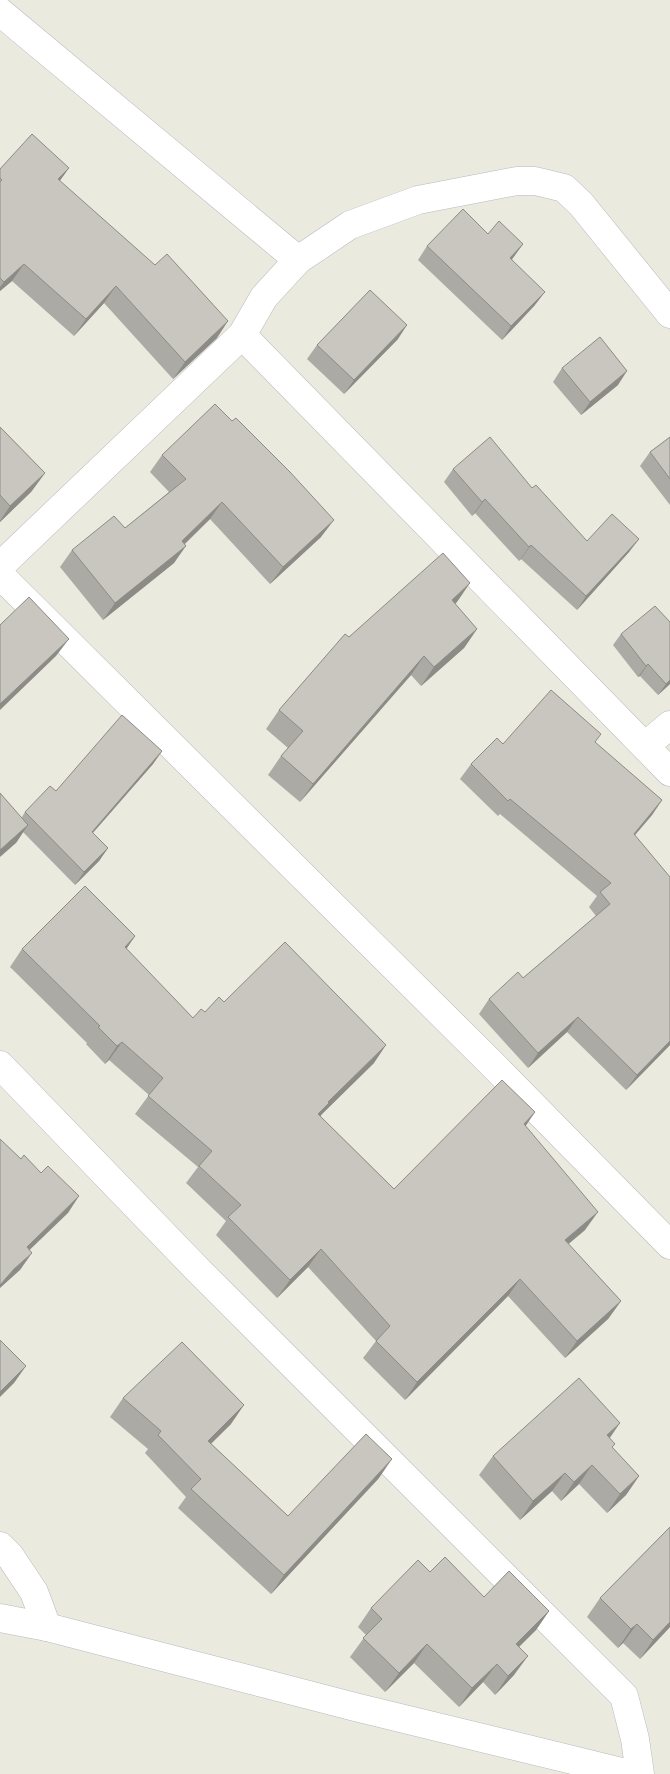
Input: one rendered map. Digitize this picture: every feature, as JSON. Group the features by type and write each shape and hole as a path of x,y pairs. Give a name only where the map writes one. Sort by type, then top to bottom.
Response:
{"street":[{"path":"0,12 298,260"},
{"path":"0,566 242,335 264,297 298,260 350,225 418,200 517,181 535,181 564,188 580,204 670,314"},
{"path":"242,335 670,772"},
{"path":"0,576 494,1066 670,1245"},
{"path":"644,746 670,725"},
{"path":"0,1065 197,1269 624,1696 635,1739 640,1774"},
{"path":"0,1546 10,1556 34,1592 47,1627"},
{"path":"0,1618 47,1627 355,1707 630,1774"}],"building":[{"path":"32,134 69,168 58,179 155,265 167,254 228,321 185,362 116,286 86,319 24,264 4,282 0,278 0,182 2,180 0,178 0,169"},
{"path":"463,209 488,234 499,221 523,244 510,258 545,292 511,326 427,246"},
{"path":"370,290 407,325 354,380 317,345"},
{"path":"600,337 627,371 590,402 562,368"},
{"path":"215,404 232,421 236,418 290,472 334,520 283,567 222,502 182,541 186,546 115,603 72,550 114,516 125,528 186,479 162,455"},
{"path":"0,427 45,473 10,506 0,495"},
{"path":"490,437 532,488 536,485 587,541 612,514 639,539 586,596 531,545 529,547 485,499 482,502 453,469"},
{"path":"670,437 670,479 650,452"},
{"path":"443,553 470,583 452,600 477,629 434,667 424,656 313,784 281,756 303,731 279,710 345,634 349,637"},
{"path":"29,597 69,639 0,704 0,625"},
{"path":"655,606 670,622 670,680 666,684 648,664 646,666 621,634"},
{"path":"551,690 601,734 595,742 662,800 634,834 670,877 670,1041 637,1075 578,1017 538,1053 489,999 518,972 523,978 610,904 600,892 611,883 510,799 508,801 471,764 497,738 503,744"},
{"path":"122,715 162,751 92,832 108,848 84,872 25,812 50,786 56,791"},
{"path":"0,793 28,825 0,850"},
{"path":"85,886 135,936 125,947 193,1018 201,1009 205,1012 219,997 224,1002 285,942 386,1045 318,1114 394,1189 502,1080 535,1112 524,1124 598,1212 565,1240 621,1301 577,1341 520,1279 417,1382 376,1341 390,1326 321,1249 290,1280 228,1217 241,1205 199,1166 212,1151 148,1096 163,1078 122,1042 117,1046 98,1027 100,1026 22,949"},
{"path":"0,1139 21,1159 24,1155 41,1173 48,1166 79,1196 27,1247 32,1253 0,1285"},
{"path":"0,1340 26,1366 0,1392"},
{"path":"182,1342 244,1405 208,1441 288,1516 366,1434 392,1459 284,1575 191,1489 201,1479 158,1435 161,1431 123,1398"},
{"path":"579,1378 620,1423 607,1435 615,1444 612,1447 639,1476 620,1494 592,1465 574,1482 565,1473 533,1501 493,1456"},
{"path":"670,1527 670,1622 653,1640 637,1624 631,1629 600,1598"},
{"path":"445,1557 484,1597 509,1571 549,1611 516,1644 528,1656 508,1676 497,1664 472,1688 427,1644 399,1673 363,1638 382,1619 371,1608 418,1560 430,1572"}]}
